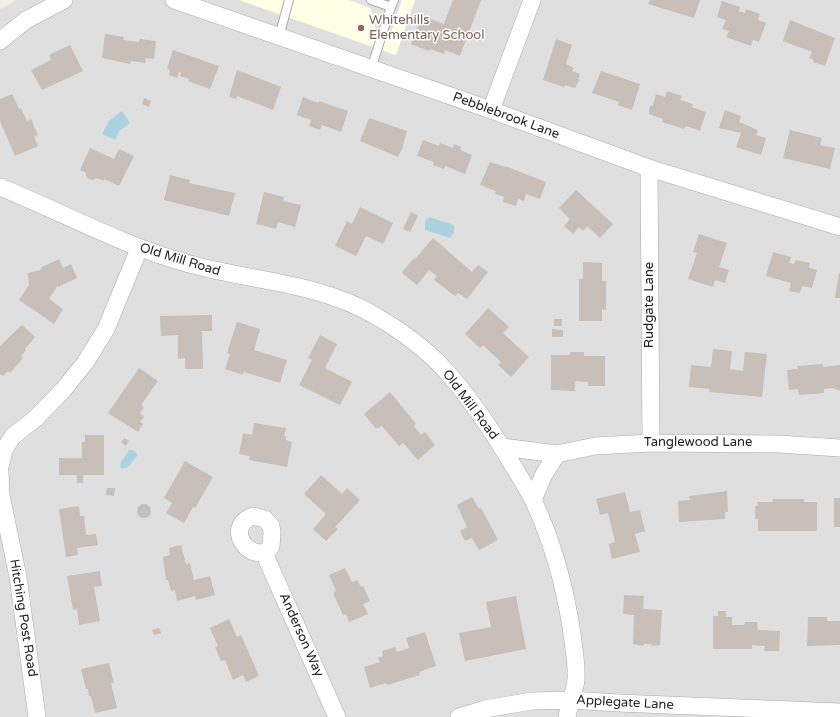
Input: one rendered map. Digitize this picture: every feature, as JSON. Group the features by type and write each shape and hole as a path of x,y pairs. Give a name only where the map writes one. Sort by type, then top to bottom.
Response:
{"street":[{"path":"0,41 26,20 64,0"},
{"name":"Pebblebrook Lane","path":"177,0 491,110 649,168 840,227"},
{"path":"491,110 532,0"},
{"name":"Rudgate Lane","path":"649,168 651,442"},
{"name":"Old Mill Road","path":"0,187 140,249 226,274 307,289 345,300 374,315 406,336 446,371 502,447 533,500 554,552 568,607 574,646 576,680 567,717"},
{"path":"0,467 4,450 13,436 47,407 85,363 106,329 140,249"},
{"name":"Tanglewood Lane","path":"502,447 556,454 596,446 651,442 779,444 840,448"},
{"path":"533,500 544,474 556,454"},
{"name":"Hitching Post Road","path":"0,472 5,541 18,577 37,717"},
{"name":"Anderson Way","path":"264,553 337,717"},
{"name":"Applegate Lane","path":"459,717 485,709 532,701 570,700 837,714"}],"lane":[{"path":"279,37 290,0"},
{"path":"371,0 393,3 371,69"}],"shaded area":[{"path":"16,0 239,0 396,55 415,0 840,0 840,717 0,717 0,8 2,9"},
{"name":"Whitehills Elementary School","path":"239,0 415,0 396,55"},
{"path":"349,0 402,0 389,38 374,33 376,21 370,8"}],"water":[{"path":"122,111 130,123 119,131 115,140 102,134 109,121"},
{"path":"429,217 454,225 454,232 450,238 425,230 425,222"},
{"path":"129,450 136,452 137,456 128,467 123,469 120,467 121,462"}],"building":[{"path":"453,0 481,0 460,56 445,50 444,54 430,49 429,51 411,44 422,16 444,24"},
{"path":"650,0 700,0 694,18 648,4"},
{"path":"722,1 740,7 739,11 745,13 746,9 760,14 758,20 766,23 759,42 753,40 751,46 726,37 729,31 722,29 726,20 717,17"},
{"path":"790,20 835,38 825,66 813,62 814,60 809,58 812,52 783,41"},
{"path":"105,34 124,37 123,40 139,42 140,39 156,41 154,59 146,58 145,63 131,61 130,64 102,58"},
{"path":"556,39 572,45 566,64 574,68 572,71 580,74 578,79 580,79 575,88 565,85 564,87 543,80"},
{"path":"70,45 83,71 42,90 31,70 51,60 49,55"},
{"path":"173,50 219,66 210,89 188,81 189,79 180,76 181,73 179,72 177,78 169,75 170,70 167,68"},
{"path":"237,70 281,87 273,110 237,96 236,99 229,97"},
{"path":"601,71 640,84 632,110 618,105 619,102 592,93"},
{"path":"667,91 682,96 680,100 693,104 692,107 706,112 700,131 686,126 684,129 662,122 663,119 649,114 649,110 651,105 653,105 656,94 665,97"},
{"path":"12,94 27,121 31,119 38,135 34,137 38,146 15,156 0,121 0,99"},
{"path":"303,97 318,103 319,101 348,111 341,132 322,125 320,130 309,126 311,120 297,115"},
{"path":"144,98 151,101 149,107 142,104"},
{"path":"725,110 741,116 739,122 758,130 756,135 766,138 761,155 736,147 741,133 719,128"},
{"path":"369,118 407,131 398,157 360,141"},
{"path":"790,130 822,138 820,145 835,148 830,169 783,158"},
{"path":"423,140 439,146 440,143 453,148 454,144 461,147 460,150 472,155 465,174 445,166 444,169 433,165 434,162 417,156"},
{"path":"90,148 114,159 119,149 134,156 119,186 104,179 104,181 96,178 93,180 89,179 86,176 86,173 80,170"},
{"path":"490,162 505,166 546,182 540,199 526,194 524,201 518,199 516,206 503,202 504,197 495,194 496,191 480,185"},
{"path":"170,175 190,180 189,183 235,193 229,216 164,200"},
{"path":"576,190 613,224 600,238 587,226 583,231 579,227 573,234 564,226 570,219 559,208"},
{"path":"264,192 284,197 283,201 301,205 295,227 278,222 276,229 256,224"},
{"path":"360,207 393,223 383,244 366,236 356,256 335,246 347,221 352,224"},
{"path":"411,212 418,216 410,232 403,229"},
{"path":"699,234 727,243 719,267 729,270 725,283 715,280 713,287 688,279 697,253 693,252"},
{"path":"433,238 472,272 478,265 488,272 467,299 458,293 455,296 434,280 437,276 429,270 417,285 403,274 402,272"},
{"path":"773,252 791,257 789,263 794,264 796,260 810,263 809,268 817,270 812,288 802,286 800,293 789,291 791,283 766,276"},
{"path":"59,259 63,268 71,264 77,278 58,287 58,285 49,299 63,309 54,324 19,300 29,285 28,273 40,270 42,267"},
{"path":"583,262 602,263 602,281 606,281 606,310 602,309 602,321 579,321 579,279 583,279"},
{"path":"839,273 840,298 835,298"},
{"path":"488,308 509,327 503,333 529,357 511,377 498,365 501,362 483,345 480,348 465,334"},
{"path":"212,315 212,331 202,331 203,369 185,369 185,358 178,359 178,335 161,336 160,316"},
{"path":"554,319 562,319 562,326 554,326"},
{"path":"237,322 260,329 254,350 287,360 280,383 244,372 243,375 225,369 230,354 227,353"},
{"path":"22,325 35,337 21,356 23,358 10,373 8,371 3,376 0,374 0,346"},
{"path":"552,329 563,330 563,337 552,337"},
{"path":"320,335 337,344 325,368 352,382 340,405 299,385 312,360 308,358"},
{"path":"713,349 732,351 730,369 743,371 745,352 767,354 762,397 709,392 710,389 689,387 691,365 711,367"},
{"path":"570,352 584,352 584,356 605,356 605,386 588,386 588,382 575,381 575,391 551,390 551,355 570,355"},
{"path":"823,364 823,367 840,365 840,391 833,388 824,389 824,393 799,395 798,389 789,390 787,370 798,369 797,366"},
{"path":"139,368 158,381 141,405 144,407 140,414 144,417 140,422 143,424 138,432 108,413"},
{"path":"390,392 416,424 414,426 421,435 425,432 435,445 418,460 403,443 399,446 382,426 376,429 364,414"},
{"path":"254,423 286,428 284,436 286,436 286,440 292,442 287,467 249,460 250,456 239,454 243,433 252,435"},
{"path":"85,435 104,435 104,475 83,475 83,483 77,483 77,475 59,475 59,458 82,458 82,442 85,442"},
{"path":"124,438 129,441 126,446 121,442"},
{"path":"185,461 213,477 195,508 193,507 184,523 166,513 172,503 164,498"},
{"path":"321,475 342,494 347,488 360,500 335,527 338,529 326,541 313,529 326,514 304,494"},
{"path":"107,488 115,488 114,496 106,495"},
{"path":"727,491 728,512 725,512 725,519 679,522 678,501 690,500 689,496"},
{"path":"625,492 630,512 640,510 645,531 635,534 640,552 612,559 609,544 615,542 608,513 600,515 596,499"},
{"path":"472,497 479,509 481,508 498,540 479,550 472,538 465,541 460,531 467,527 457,505"},
{"path":"834,498 840,498 840,527 834,527"},
{"path":"773,499 804,499 804,502 817,502 817,531 758,531 758,519 755,519 755,506 758,506 757,502 773,502"},
{"path":"141,504 147,504 151,508 151,514 147,518 141,518 137,514 137,508"},
{"path":"79,506 80,516 84,516 86,535 96,534 98,545 77,548 78,555 66,557 59,509"},
{"path":"181,545 186,564 190,563 194,580 210,576 215,595 196,600 195,596 177,601 175,590 171,591 168,580 166,580 163,557 170,555 169,548"},
{"path":"345,568 352,582 357,580 361,587 363,586 370,601 363,604 368,614 349,622 346,614 343,615 333,593 336,591 329,575"},
{"path":"100,571 102,586 94,587 100,621 79,625 77,609 73,610 67,576"},
{"path":"624,595 644,596 643,609 662,610 660,645 652,646 651,644 644,644 643,646 633,644 634,615 623,614"},
{"path":"516,596 526,649 465,661 459,633 491,627 486,602"},
{"path":"718,611 726,611 726,617 732,617 732,625 744,625 745,622 757,622 758,630 780,631 779,651 764,651 765,646 752,645 752,649 713,649 713,616 718,616"},
{"path":"808,617 827,617 827,621 840,621 840,645 807,646"},
{"path":"229,619 237,637 241,635 259,676 246,682 243,675 233,680 225,660 221,661 215,647 218,646 210,628"},
{"path":"159,628 161,633 154,635 152,630"},
{"path":"425,632 436,666 419,672 420,675 387,685 386,683 370,688 364,667 380,662 378,658 383,656 382,651 395,647 397,652 409,648 406,638"},
{"path":"109,663 114,683 111,683 117,708 95,713 91,696 89,696 88,689 86,689 81,669"}],"place":[{"name":"Whitehills Elementary School","path":"361,28"}]}
